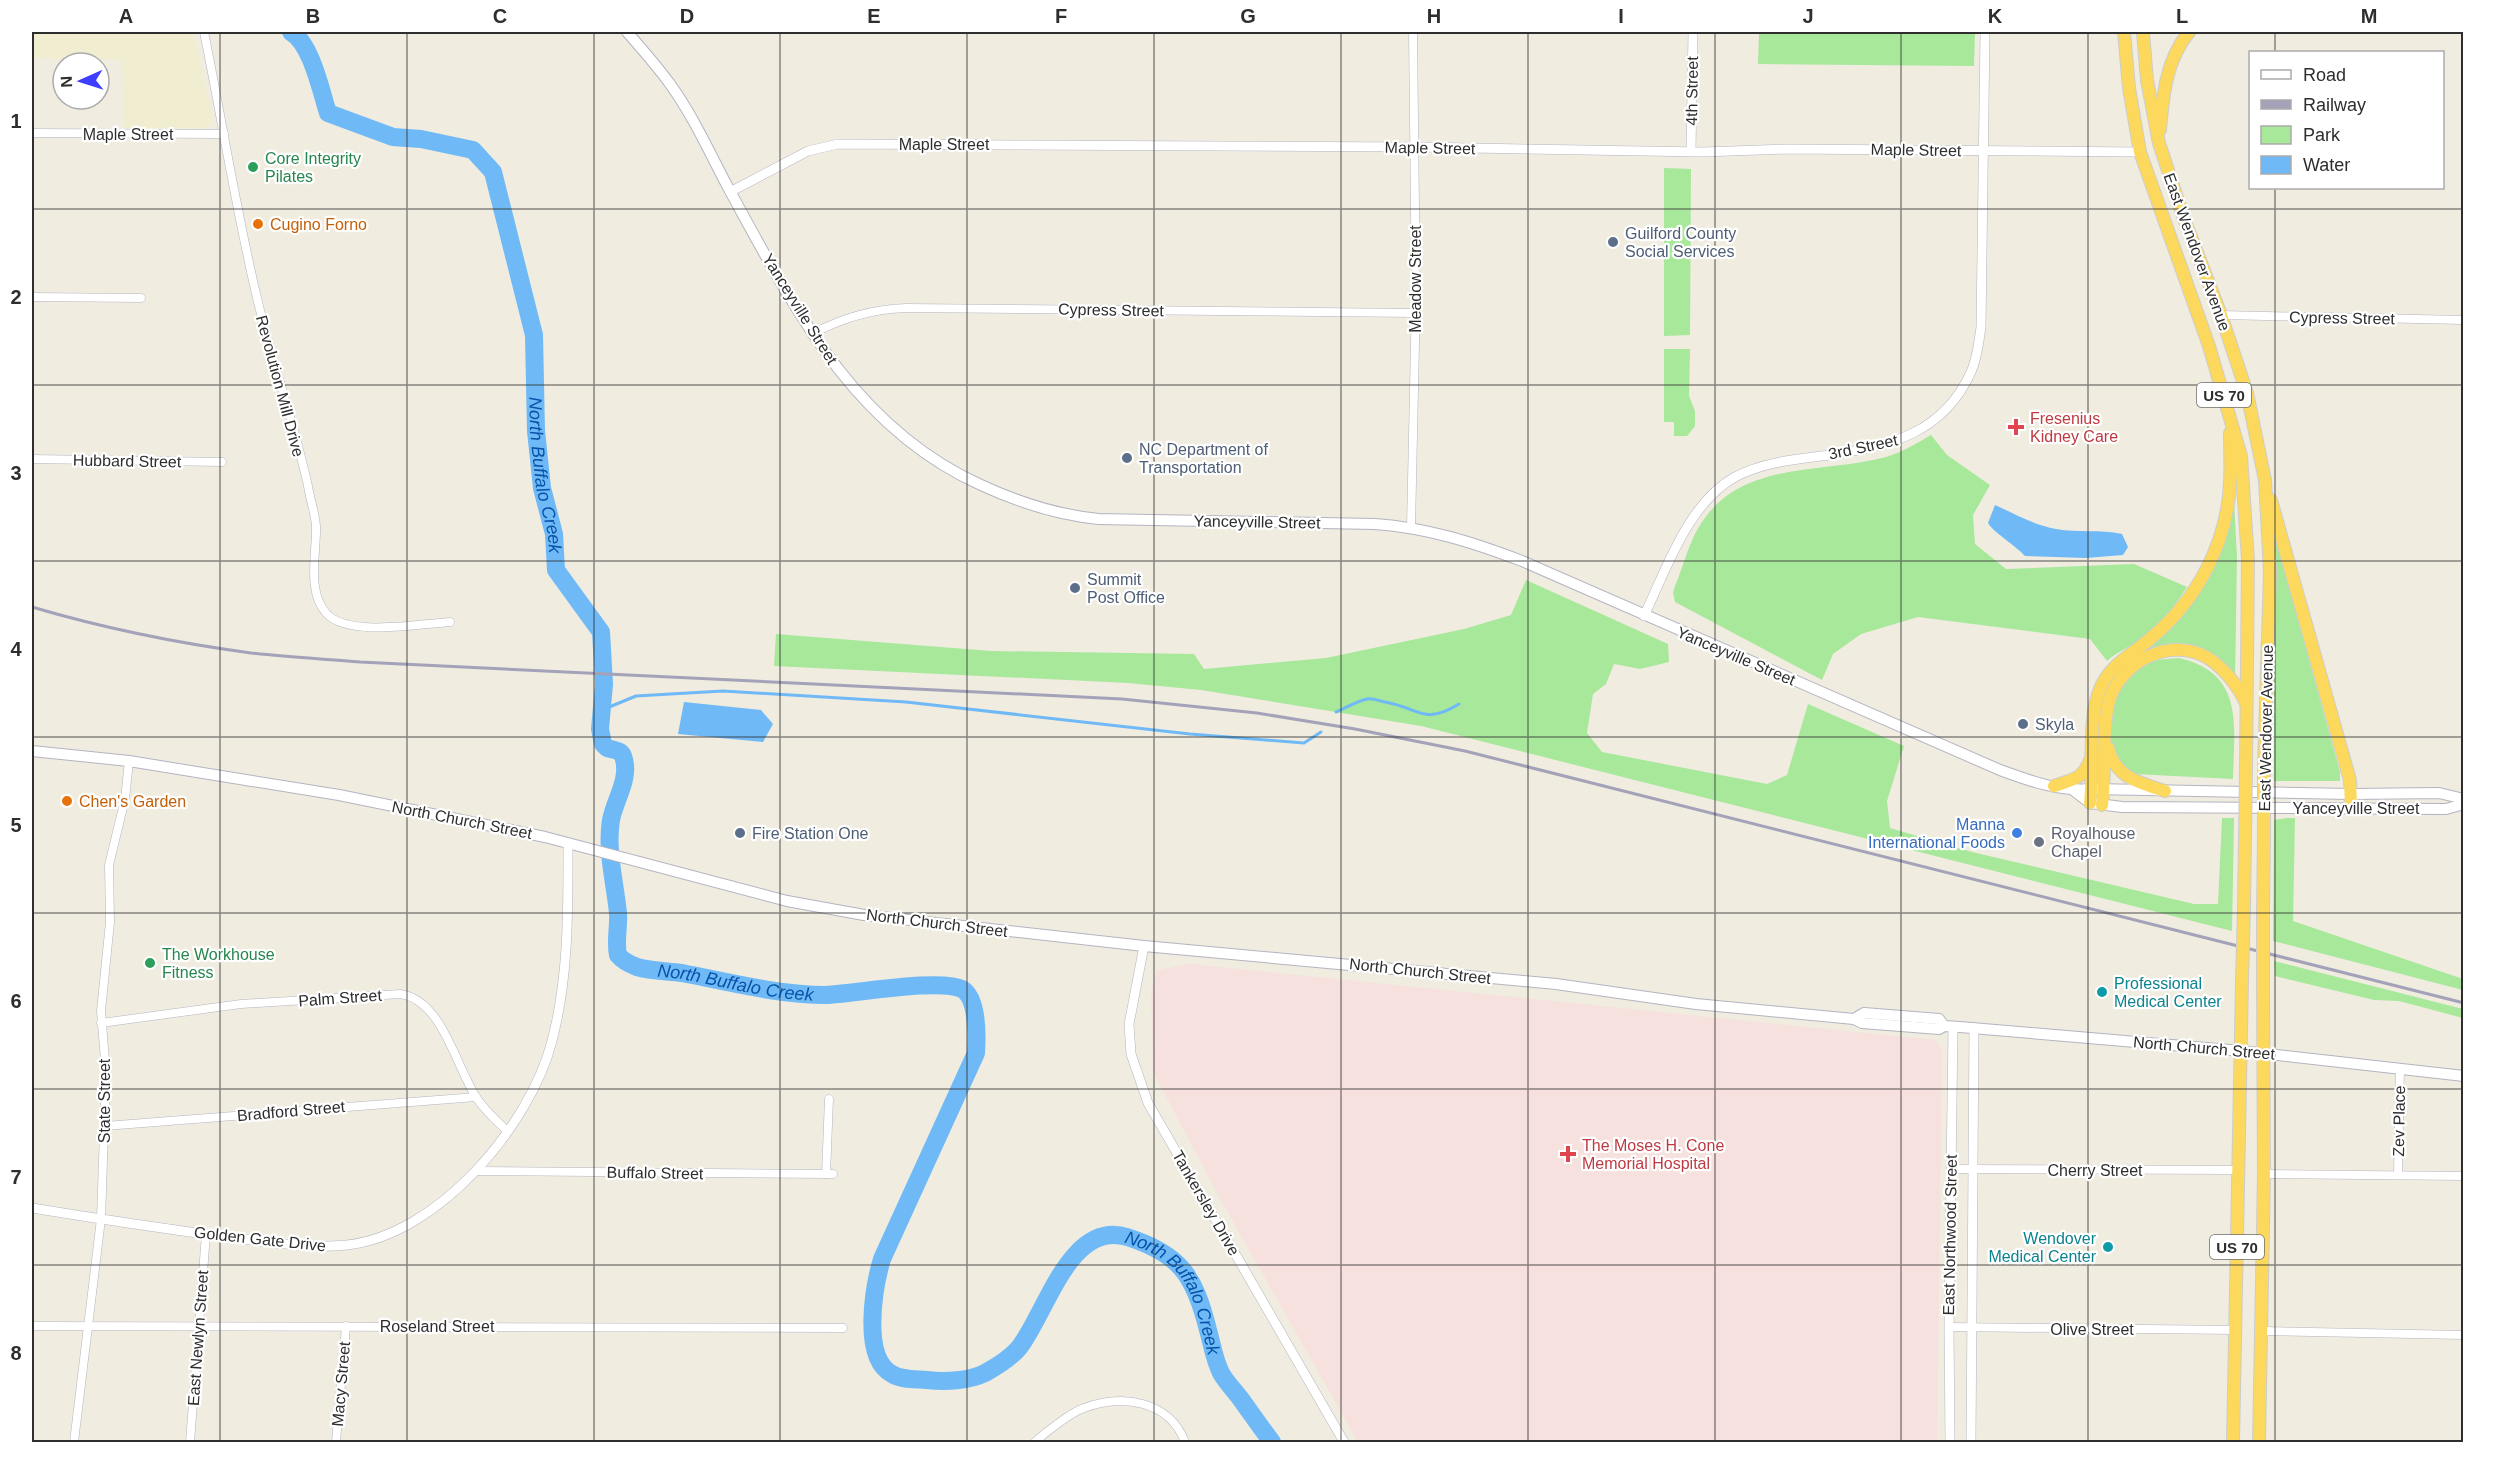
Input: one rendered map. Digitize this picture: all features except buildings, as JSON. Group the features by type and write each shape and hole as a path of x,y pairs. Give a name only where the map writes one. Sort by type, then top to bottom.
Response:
{"highway":[{"name":"East Wendover Avenue","path":"2124,32 2129,88 2140,152 2209,346 2241,456 2248,560 2248,707 2233,1443"},
{"name":"East Wendover Avenue","path":"2143,32 2147,80 2159,143 2247,393 2265,480 2270,571 2264,769 2265,1174 2259,1443"},
{"path":"2159,143 2163,96 2170,63 2181,41 2189,32"},
{"path":"2140,152 2156,159 2172,183"},
{"path":"2054,786 2078,779 2088,766 2093,750 2098,699 2109,671 2128,654 2150,640 2189,600 2203,577 2216,548 2224,522 2230,485 2230,414"},
{"path":"2265,480 2350,780 2351,808"},
{"path":"2096,804 2106,742 2109,701 2116,684 2128,668 2145,656 2170,651 2188,651 2208,658 2228,676 2248,707"},
{"path":"2106,742 2116,768 2134,781 2165,791"},
{"path":"2093,750 2098,789"}],"main road":[{"name":"Yanceyville Street","path":"627,32 671,85 812,334 844,379 871,409 904,439 935,461 970,480 1030,506 1068,516 1099,519 1411,527 1481,545 1990,766 2073,790 2439,793 2463,799"},
{"name":"North Church Street","path":"32,751 129,761 339,795 591,848 787,901 864,915 1144,946 1556,984 1696,1004 1854,1019 1862,1023 1938,1029 1948,1026 2265,1053 2463,1076"},
{"name":"Yanceyville Street","path":"2073,790 2096,804 2122,807 2446,809 2463,804"}],"street":[{"name":"Revolution Mill Drive","path":"204,32 256,298 316,524 316,549 312,564 314,581 322,607 327,614 339,622 358,627 450,622"},
{"name":"Meadow Street","path":"1411,527 1415,313 1413,32"},
{"name":"4th Street","path":"1691,152 1693,32"},
{"name":"3rd Street","path":"1644,616 1698,509 1718,489 1735,477 1758,468 1791,460 1877,447 1902,440 1925,427 1956,397 1972,371 1982,327 1985,32"},
{"name":"Maple Street","path":"32,134 224,134"},
{"name":"Maple Street","path":"730,192 808,151 838,144 1414,147 1691,152 1787,148 2140,152"},
{"path":"32,297 141,298"},
{"name":"Cypress Street","path":"812,334 834,322 865,312 896,308 1415,313"},
{"name":"Cypress Street","path":"2221,315 2463,320"},
{"name":"Hubbard Street","path":"32,459 222,462"},
{"name":"State Street","path":"74,1443 102,1219 105,1057 101,1023 110,922 110,858 125,799 129,761"},
{"name":"Golden Gate Drive","path":"32,1208 206,1234 320,1247 349,1245 379,1238 412,1223 445,1200 478,1171 526,1102 552,1044 560,1006 568,917 568,843"},
{"name":"Tankersley Drive","path":"1144,946 1130,1024 1131,1054 1148,1102 1344,1443"},
{"name":"Palm Street","path":"101,1023 241,1004 412,995 434,1015 476,1097 507,1131"},
{"name":"East Northwood Street","path":"1948,1026 1951,1169 1950,1443"},
{"name":"East Northwood Street","path":"1971,1443 1974,1028"},
{"name":"Zev Place","path":"2398,1175 2400,1068"},
{"name":"Bradford Street","path":"105,1126 476,1097"},
{"name":"Buffalo Street","path":"478,1171 829,1174 829,1099"},
{"name":"Cherry Street","path":"1951,1169 2238,1170"},
{"path":"2265,1174 2463,1176"},
{"name":"East Newlyn Street","path":"190,1443 206,1234"},
{"name":"Roseland Street","path":"32,1326 843,1328"},
{"name":"Macy Street","path":"336,1443 346,1326"},
{"name":"Olive Street","path":"1949,1328 2235,1330"},
{"path":"2262,1331 2463,1335"},
{"path":"1035,1443 1082,1408 1117,1400 1149,1404 1169,1416 1185,1443"}],"shaded area":[{"path":"32,32 193,32 212,116 211,123 206,128 124,128 122,60 111,60 111,51 51,51 51,58 32,58"},
{"name":"The Moses H. Cone Memorial Hospital","path":"1190,964 1935,1040 1942,1049 1937,1442 1358,1442 1223,1204 1153,1072 1151,992 1157,970"}],"green space":[{"path":"1759,32 1975,32 1974,66 1758,64"},
{"path":"1664,168 1691,169 1690,335 1664,336"},
{"path":"1664,349 1690,349 1689,396 1695,411 1695,426 1687,436 1674,436 1674,422 1664,422"},
{"path":"1931,435 1947,455 1990,485 1973,515 1975,544 2006,569 2134,564 2187,587 2160,623 2107,661 2090,639 1918,617 1861,634 1833,654 1822,680 1675,602 1673,593 1675,586 1697,529 1719,502 1739,488 1786,473 1886,457 1909,448"},
{"path":"2234,501 2237,557 2235,680 2213,657 2147,648 2180,618 2197,596 2231,502"},
{"path":"2275,536 2340,772 2340,781 2274,781"},
{"path":"1526,580 1668,644 1669,662 1640,669 1614,664 1606,684 1593,694 1587,733 1602,752 1767,784 1787,775 1808,704 1904,746 1887,801 1890,828 1972,852 2194,904 2218,904 2222,818 2234,818 2232,931 1421,726 1201,690 1128,683 774,666 776,634 991,651 1194,654 1204,669 1326,658 1464,629 1511,615"},
{"path":"2179,658 2200,665 2215,676 2225,689 2234,721 2233,779 2134,774 2112,749 2109,738 2110,714 2118,691 2125,681 2146,664"},
{"path":"2295,818 2293,921 2463,979 2463,990 2273,941 2274,820"},
{"path":"2274,961 2463,1009 2463,1018 2399,1001 2374,1000 2275,976"}],"water":[{"path":"1995,505 2048,527 2122,534 2128,547 2123,555 2086,558 2025,556 1988,523"},
{"path":"684,702 761,710 773,724 763,742 678,734"}],"waterway":[{"name":"North Buffalo Creek","path":"291,32 298,38 310,57 328,113 393,137 421,139 473,150 493,172 534,335 536,431 542,488 554,534 556,570 601,632 604,684 600,729 603,744 607,748 620,752 625,764 624,780 613,812 610,831 610,855 618,913 618,955 637,967 790,993 826,995 935,985 962,989 971,1001 975,1018 976,1053 882,1259 879,1271 872,1321 876,1353 882,1366 896,1376 941,1381 972,1378 985,1373 1018,1349 1061,1274 1074,1256 1089,1242 1107,1235 1127,1237 1161,1251 1183,1270 1191,1282 1203,1311 1221,1373 1272,1442"},
{"path":"602,710 636,696 723,691 906,702 1190,734 1304,743 1321,732"},
{"path":"1336,712 1359,701 1369,699 1429,715 1437,714 1459,704"}],"railway":[{"path":"32,607 86,622 168,640 278,656 360,662 1122,699 1257,713 1355,729 1465,751 2464,1003"}],"place":[{"name":"Core Integrity Pilates","path":"253,167"},
{"name":"Cugino Forno","path":"258,224"},
{"name":"Guilford County Social Services","path":"1613,242"},
{"name":"Fresenius Kidney Care","path":"2016,427"},
{"name":"NC Department of Transportation","path":"1127,458"},
{"name":"Summit Post Office","path":"1075,588"},
{"name":"Skyla","path":"2023,724"},
{"name":"Chen's Garden","path":"67,801"},
{"name":"Fire Station One","path":"740,833"},
{"name":"Manna International Foods","path":"2017,833"},
{"name":"Royalhouse Chapel","path":"2039,842"},
{"name":"The Workhouse Fitness","path":"150,963"},
{"name":"Professional Medical Center","path":"2102,992"},
{"name":"The Moses H. Cone Memorial Hospital","path":"1568,1154"},
{"name":"Wendover Medical Center","path":"2108,1247"}]}
